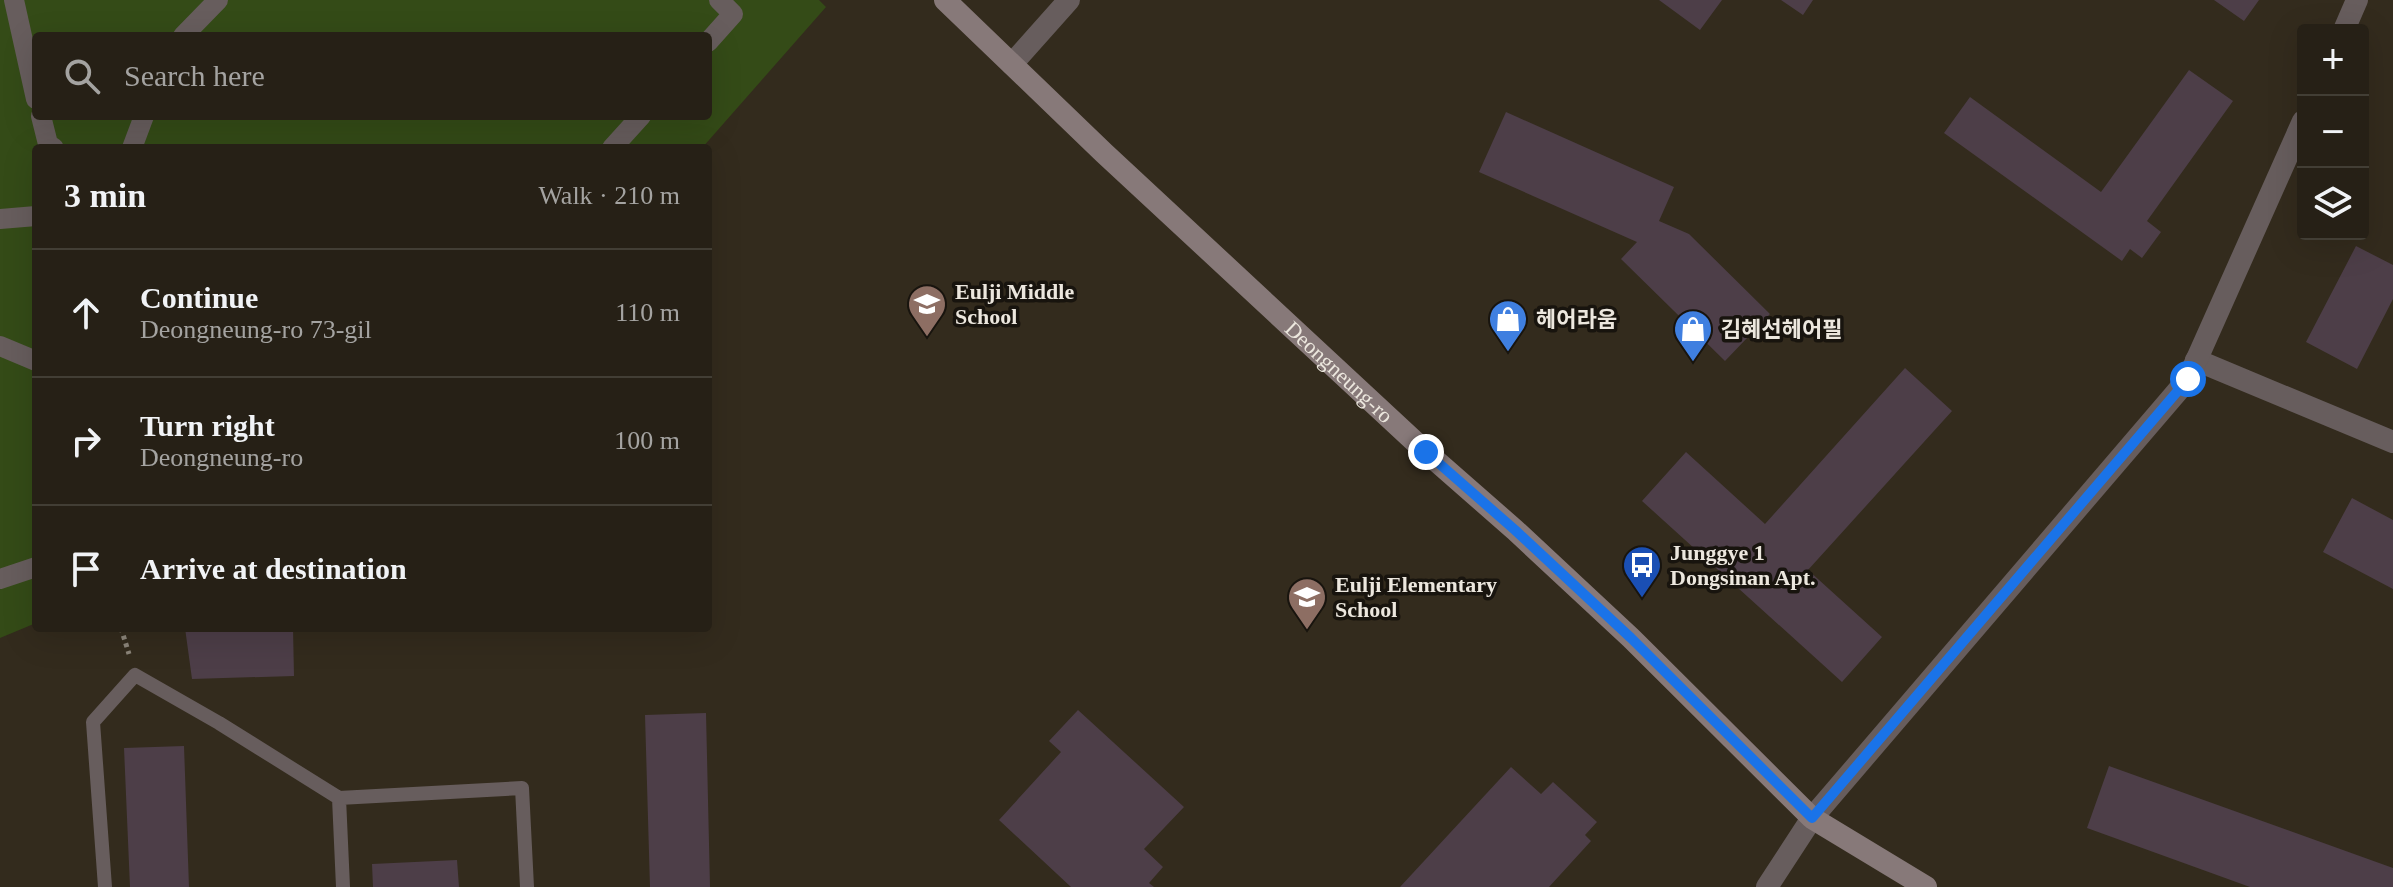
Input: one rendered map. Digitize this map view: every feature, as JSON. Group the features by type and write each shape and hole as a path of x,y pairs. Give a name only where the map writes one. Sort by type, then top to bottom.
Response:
{"main road":[{"name":"Deongneung-ro","path":"945,0 1414,441 1631,638 1812,818 1926,887"}],"street":[{"path":"14,0 32,81"},
{"path":"187,32 218,0"},
{"path":"712,38 733,14 719,0"},
{"path":"1012,64 1069,0"},
{"path":"2347,24 2357,0"},
{"path":"42,120 48,144"},
{"path":"134,144 142,120"},
{"path":"616,144 637,120"},
{"path":"1767,887 1812,818 2188,379 2297,134"},
{"path":"0,219 32,216"},
{"path":"0,346 32,359"},
{"path":"2196,360 2393,442"},
{"path":"0,579 32,568"}],"lane":[{"path":"105,887 93,722 135,675 339,798 522,788 527,887"},
{"path":"339,798 343,887"}],"green space":[{"path":"0,0 819,0 826,7 706,144 32,144 32,625 0,638"}],"building":[{"path":"1659,0 1722,0 1700,30"},
{"path":"1781,0 1813,0 1803,15"},
{"path":"2214,0 2259,0 2244,21"},
{"path":"2189,70 2233,101 2147,221 2161,232 2142,258 2130,249 2122,261 1944,133 1970,97 2101,192"},
{"path":"1506,112 1674,187 1659,221 1689,234 1770,314 1725,361 1621,259 1637,242 1479,172"},
{"path":"2356,246 2393,265 2393,299 2357,369 2306,342"},
{"path":"1905,368 1952,411 1808,570 1882,637 1842,682 1642,501 1686,452 1765,524"},
{"path":"2352,498 2393,520 2393,589 2323,552"},
{"path":"186,632 293,632 294,676 192,679"},
{"path":"1078,710 1184,807 1144,849 1163,867 1149,883 1154,887 1071,887 999,820 1061,752 1049,741"},
{"path":"706,713 710,887 650,887 645,715"},
{"path":"184,746 189,887 130,887 124,748"},
{"path":"2109,766 2393,868 2393,887 2250,887 2087,828"},
{"path":"1511,767 1541,794 1553,782 1597,822 1585,835 1591,841 1549,887 1400,887"},
{"path":"457,860 459,887 373,887 372,864"}],"place":[{"name":"Eulji Middle School","path":"927,338"},
{"name":"헤어라움","path":"1508,353"},
{"name":"김혜선헤어필","path":"1693,363"},
{"name":"Junggye 1 Dongsinan Apt.","path":"1642,599"},
{"name":"Eulji Elementary School","path":"1307,631"}],"route":[{"path":"1426,452 1631,638 1812,818 2188,379"}]}
